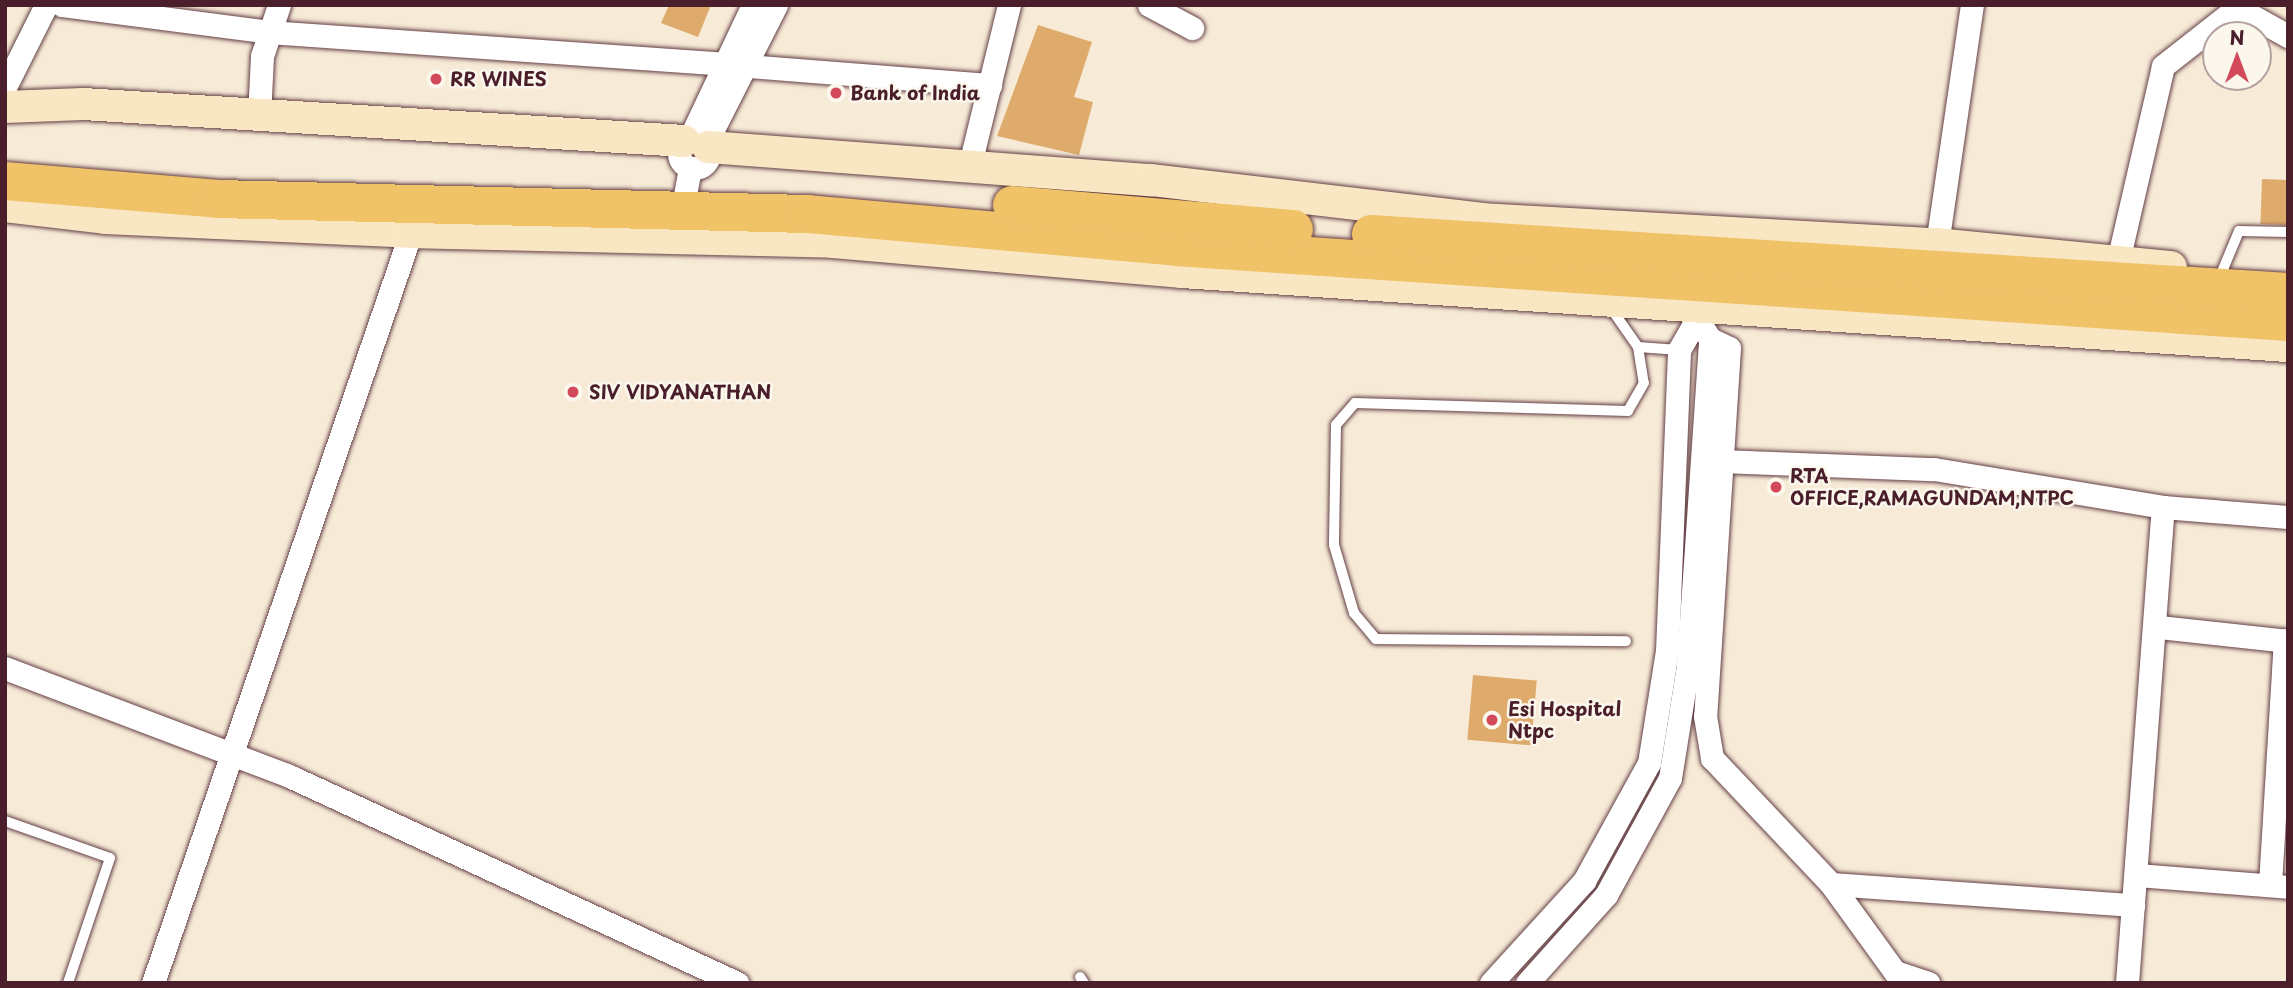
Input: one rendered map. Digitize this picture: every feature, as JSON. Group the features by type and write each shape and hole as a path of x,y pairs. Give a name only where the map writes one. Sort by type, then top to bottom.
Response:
{"highway":[{"path":"5,157 117,169 690,172 1023,216 1172,245 1698,280 2119,296 2219,279 2288,292"},
{"path":"5,181 205,198 690,172"},
{"path":"1172,245 1618,238 1698,280 1935,257 2119,296 2288,322"}],"street":[{"path":"5,87 46,5"},
{"path":"62,5 269,32 990,85"},
{"path":"259,116 269,32 279,5"},
{"path":"690,172 737,65 753,5"},
{"path":"737,65 776,5"},
{"path":"970,164 1009,5"},
{"path":"1149,5 1192,28"},
{"path":"1935,257 1972,5"},
{"path":"2288,36 2234,7 2163,66 2119,296 2288,346"},
{"path":"5,107 83,104 259,116 690,172 970,164 1023,216 1172,245 1606,302 1698,280"},
{"path":"5,206 105,218 411,232 690,172"},
{"path":"1023,216 1151,180 1618,238"},
{"path":"153,983 411,232"},
{"path":"2219,279 2288,275"},
{"path":"1527,983 1606,895 1670,778 1688,665 1710,339 1698,280"},
{"path":"1491,983 1584,881 1649,763 1667,651 1679,350 1698,280"},
{"path":"1710,339 1728,348 1705,716 1712,758 1831,884 1895,972 1928,983"},
{"path":"1721,461 1934,469 2163,507 2288,517"},
{"path":"2127,983 2159,627 2163,507"},
{"path":"2137,875 2279,886 2286,640 2159,627"},
{"path":"5,668 233,754 737,983"},
{"path":"1831,884 2133,905"}],"lane":[{"path":"2219,279 2239,231 2288,232"},
{"path":"1606,302 1638,347 1644,383 1628,411 1355,403 1336,425 1333,471 1334,545 1354,612 1376,639 1626,642"},
{"path":"1638,347 1679,350"},
{"path":"5,821 110,858 68,983"}],"building":[{"path":"669,5 711,5 698,37 661,23"},
{"path":"1038,25 1092,42 1074,97 1093,102 1079,155 997,136"},
{"path":"2262,179 2288,180 2286,225 2260,224"},
{"path":"1473,675 1537,681 1531,745 1467,740"}],"place":[{"name":"RR WINES","path":"436,79"},
{"name":"Bank of India","path":"836,93"},
{"name":"SIV VIDYANATHAN","path":"573,392"},
{"name":"RTA OFFICE,RAMAGUNDAM,NTPC","path":"1776,487"},
{"name":"Esi Hospital Ntpc","path":"1492,720"}]}
